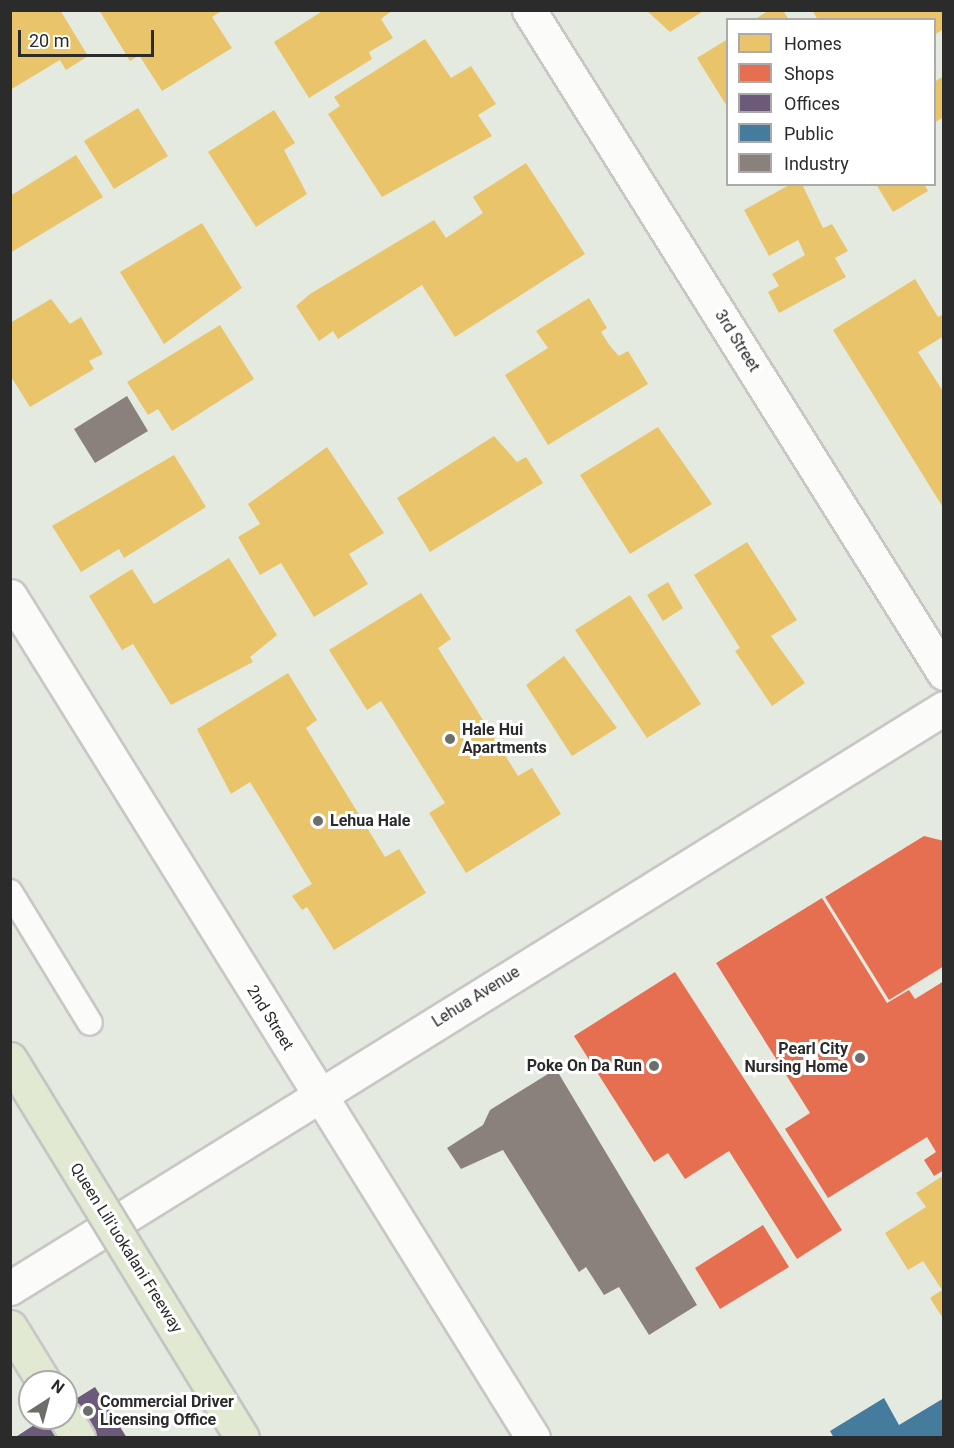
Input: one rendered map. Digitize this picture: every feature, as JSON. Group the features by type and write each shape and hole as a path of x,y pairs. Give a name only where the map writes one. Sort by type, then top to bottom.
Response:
{"highway":[{"name":"Queen Liliʻuokalani Freeway","path":"10,1059 243,1437"},
{"path":"10,1327 37,1370"}],"street":[{"name":"3rd Street","path":"530,10 944,673"},
{"name":"2nd Street","path":"10,596 318,1095 533,1437"},
{"name":"Lehua Avenue","path":"10,1288 944,708"}],"lane":[{"path":"10,892 90,1023"}],"building: Homes":[{"path":"10,10 60,10 88,56 66,70 60,60 10,90"},
{"path":"99,10 223,10 212,17 232,48 162,91 139,55 130,61"},
{"path":"324,10 393,10 381,19 393,38 369,52 372,59 309,98 274,42"},
{"path":"646,10 705,10 670,32"},
{"path":"769,10 783,10 788,18 757,18"},
{"path":"812,10 944,10 944,29 936,34 936,18 817,18"},
{"path":"425,39 451,78 471,66 496,104 478,115 492,136 382,197 328,114 340,106 334,97"},
{"path":"726,40 726,105 697,58"},
{"path":"944,76 944,117 936,122 936,81"},
{"path":"138,108 168,156 114,189 84,141"},
{"path":"274,110 295,143 284,150 307,194 256,227 208,152"},
{"path":"76,155 103,197 10,253 10,196"},
{"path":"526,163 585,254 455,337 422,285 338,339 333,331 319,341 296,306 310,294 434,220 446,238 483,213 473,197"},
{"path":"787,186 803,186 823,228 832,224 848,251 835,258 846,277 779,313 768,292 779,286 772,274 805,255 798,240 769,256 744,210"},
{"path":"877,186 925,186 928,191 893,212"},
{"path":"202,223 242,288 164,344 120,272"},
{"path":"915,279 938,317 944,314 944,336 918,352 944,393 944,509 833,330"},
{"path":"589,298 607,328 601,332 610,346 619,356 628,351 648,384 548,445 505,375 548,348 536,331"},
{"path":"51,299 70,324 81,317 103,354 89,361 94,369 30,407 10,375 10,323"},
{"path":"220,325 254,379 172,431 158,409 148,415 127,382"},
{"path":"658,427 712,504 630,554 580,475"},
{"path":"494,436 517,462 526,457 543,483 430,552 397,498"},
{"path":"327,447 384,533 349,554 368,584 314,617 281,563 260,575 238,537 260,524 248,504"},
{"path":"174,455 206,507 124,558 119,549 81,572 52,526"},
{"path":"747,542 797,620 771,636 805,683 772,706 735,651 740,648 694,575"},
{"path":"229,558 277,635 250,657 253,662 171,705 133,644 122,650 89,596 132,569 154,604"},
{"path":"668,582 683,608 663,621 647,595"},
{"name":"Hale Hui Apartments","path":"421,593 451,639 438,648 518,776 532,768 561,814 466,873 429,813 445,803 381,701 367,710 329,650"},
{"path":"630,595 701,704 647,738 575,630"},
{"path":"564,656 617,728 572,756 526,685"},
{"name":"Lehua Hale","path":"288,673 317,720 306,728 385,857 399,849 426,893 334,950 307,907 302,910 292,896 312,884 250,782 231,794 197,729"},
{"path":"944,1175 944,1320 930,1298 942,1290 923,1261 908,1270 885,1233 926,1207 916,1193"}],"building: Shops":[{"path":"924,836 944,841 944,966 889,1000 825,897"},
{"name":"Pearl City Nursing Home","path":"822,898 887,1003 909,990 915,999 944,981 944,1170 934,1176 924,1160 936,1152 927,1137 828,1198 785,1129 810,1113 716,963"},
{"path":"675,972 842,1230 797,1259 729,1151 685,1179 668,1153 654,1162 574,1036"},
{"path":"763,1225 789,1267 720,1309 695,1268"}],"building: Offices":[{"name":"Commercial Driver Licensing Office","path":"95,1387 127,1438 14,1438 26,1430 78,1430 78,1398"}],"building: Public":[{"path":"884,1398 899,1425 944,1398 944,1438 834,1438 830,1431"}],"building: Industry":[{"path":"127,396 148,431 95,463 74,429"},
{"path":"556,1069 697,1305 649,1335 619,1287 604,1295 586,1267 579,1272 503,1150 461,1169 447,1148 483,1125 490,1110"}],"place":[{"name":"Hale Hui Apartments","path":"450,739"},
{"name":"Lehua Hale","path":"318,821"},
{"name":"Pearl City Nursing Home","path":"860,1058"},
{"name":"Poke On Da Run","path":"654,1066"},
{"name":"Commercial Driver Licensing Office","path":"88,1411"}]}
